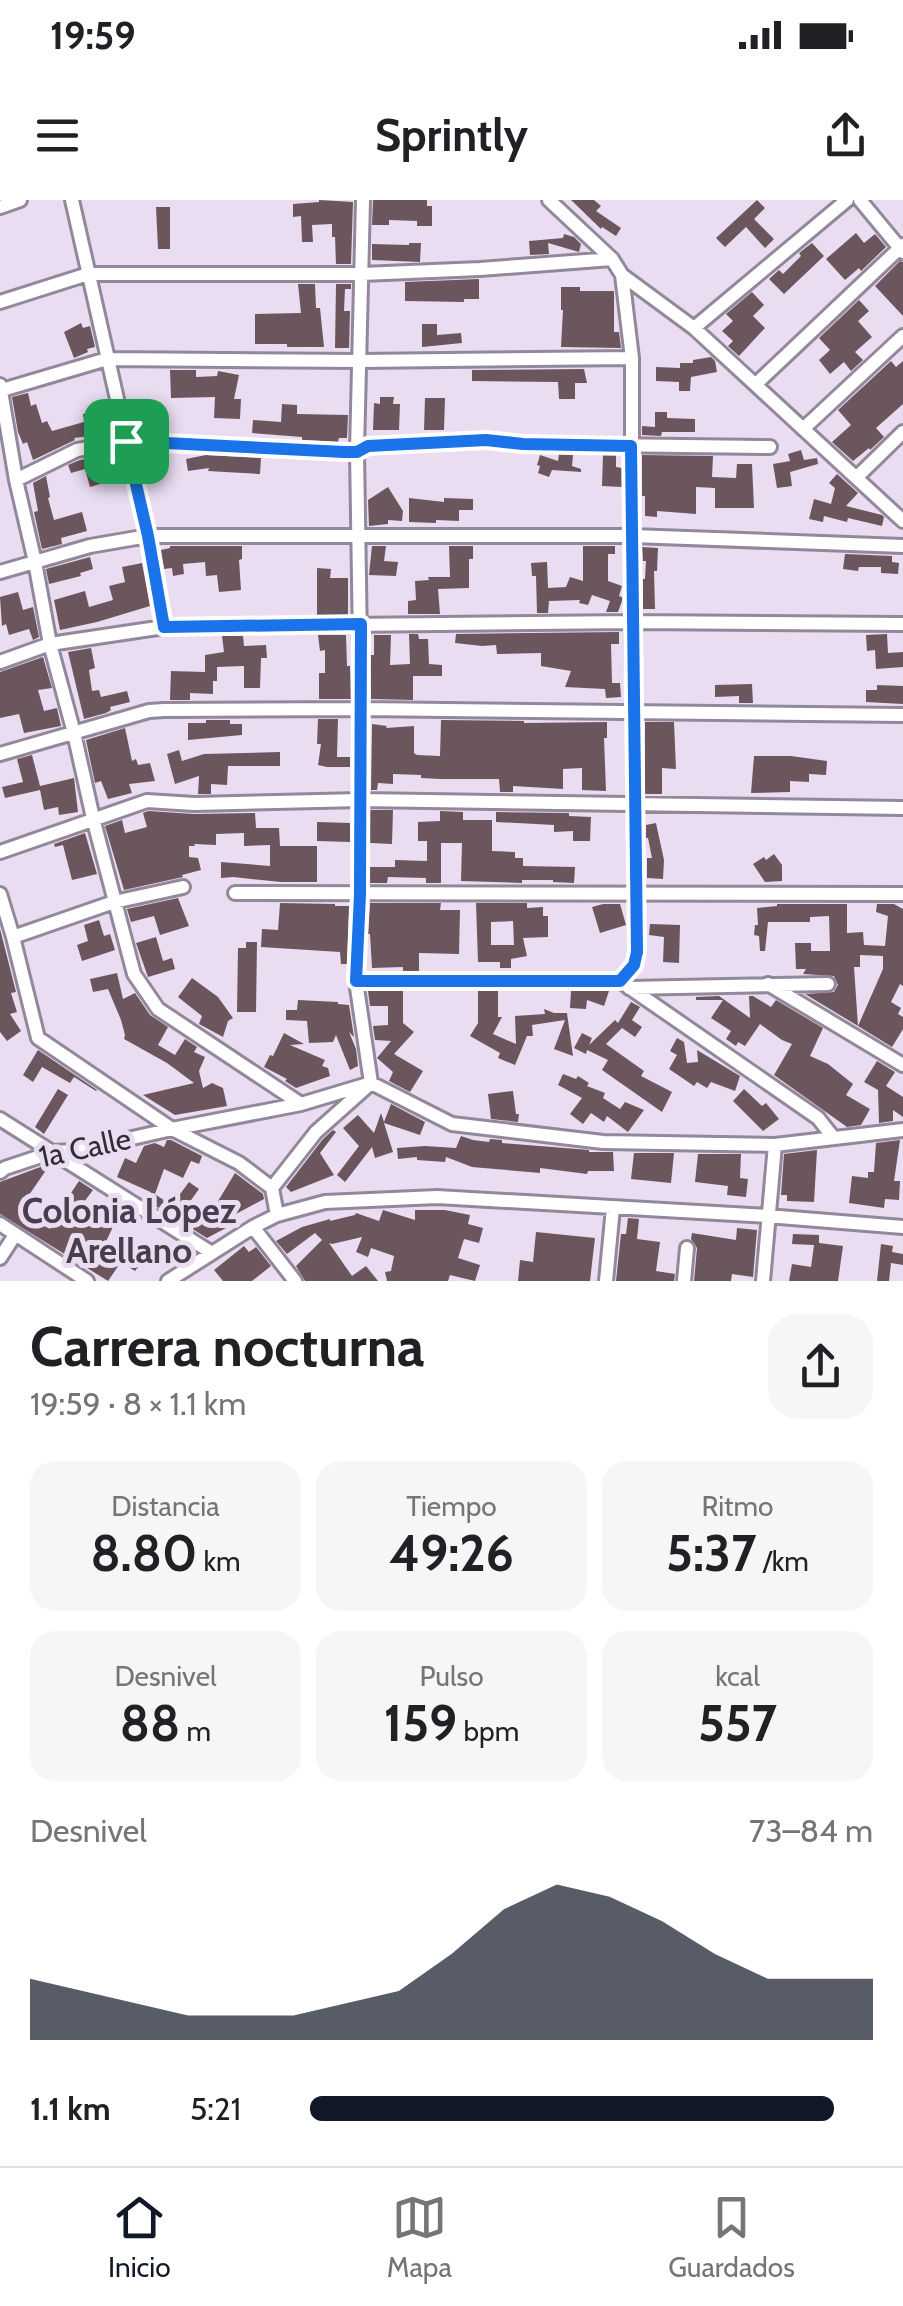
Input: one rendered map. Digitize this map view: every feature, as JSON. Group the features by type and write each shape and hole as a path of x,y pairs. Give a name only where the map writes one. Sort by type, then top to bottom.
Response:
{"street":[{"path":"0,206 20,200"},
{"path":"72,200 148,536 164,627"},
{"path":"363,200 357,452 361,800 356,981 371,1083"},
{"path":"549,200 612,259 622,275 694,328 903,521"},
{"path":"694,328 847,200"},
{"path":"756,384 902,248 860,200"},
{"path":"0,302 88,274 362,274 612,259"},
{"path":"622,275 632,358 638,894 637,952 625,984"},
{"path":"803,428 903,336"},
{"path":"301,1104 158,1009 134,974 50,644 1,388 107,359 632,358"},
{"path":"858,477 903,432"},
{"path":"16,480 77,450 126,441 357,452 368,446 486,440 523,444 770,447"},
{"path":"0,572 90,546 148,536 632,536 903,546"},
{"path":"0,662 50,644 164,627 632,622 903,624"},
{"path":"0,754 164,710 903,715"},
{"path":"0,852 147,801 903,808"},
{"path":"13,937 114,902 182,887"},
{"path":"235,893 903,894"},
{"path":"0,894 38,1038 172,1128 239,1164 272,1188 277,1215"},
{"path":"356,981 828,984"},
{"path":"625,984 818,1118 834,1137"},
{"path":"768,984 903,1065"},
{"path":"371,1083 452,1124 604,1142 775,1145 903,1130"},
{"path":"272,1188 316,1132 371,1083"},
{"name":"1a Calle","path":"0,1172 53,1152 301,1104 371,1083"},
{"path":"0,1119 212,1253"},
{"path":"763,1281 775,1145"},
{"path":"168,1281 253,1227 277,1215 325,1202 437,1197 903,1228"},
{"path":"606,1281 613,1208"},
{"path":"0,1224 87,1281"},
{"path":"253,1227 294,1281"},
{"path":"0,1258 15,1235"},
{"path":"684,1281 687,1248"}],"building":[{"path":"319,200 353,202 351,264 336,264 332,224 312,225 313,242 302,242 301,216 293,217 293,204"},
{"path":"373,200 427,200 427,206 432,206 432,226 389,220 389,225 372,225"},
{"path":"571,200 594,200 601,206 596,211 621,228 616,236 601,229"},
{"path":"757,200 765,208 754,219 774,239 765,248 746,227 725,247 716,238"},
{"path":"156,207 170,207 170,249 158,249"},
{"path":"856,233 864,243 875,234 886,247 861,271 859,268 845,280 826,259"},
{"path":"564,234 581,244 579,252 548,243 549,254 530,255 529,241 563,238"},
{"path":"421,243 420,262 372,260 372,244"},
{"path":"812,243 824,256 784,294 769,279 779,270 783,274"},
{"path":"903,262 903,316 875,286"},
{"path":"479,279 479,299 405,301 405,282"},
{"path":"298,284 315,284 324,347 255,344 255,314 301,313"},
{"path":"336,284 351,284 351,289 345,289 344,311 350,311 349,348 335,348"},
{"path":"561,287 614,291 614,332 619,332 621,348 561,347"},
{"path":"752,292 764,305 753,316 765,328 739,356 728,346 733,341 722,331 733,321 726,314"},
{"path":"859,300 869,311 858,321 872,337 855,352 863,360 851,371 844,362 830,374 819,360 830,350 819,338"},
{"path":"81,323 83,328 90,326 95,347 74,358 64,332"},
{"path":"422,324 437,324 437,335 461,333 462,343 422,347"},
{"path":"711,357 717,372 691,377 690,391 679,391 679,382 656,381 656,367 680,368 680,363"},
{"path":"891,361 896,367 903,361 903,404 876,428 884,437 853,461 832,442 851,425 838,410"},
{"path":"584,369 587,383 575,383 575,399 559,399 558,382 472,381 472,370"},
{"path":"170,370 196,370 196,377 217,376 218,371 239,375 234,399 241,399 240,419 214,418 215,397 171,398"},
{"path":"28,393 31,406 36,404 42,423 47,421 52,431 84,422 83,414 103,411 105,421 111,421 113,433 74,438 33,460 27,442 23,444 18,432 12,397"},
{"path":"380,397 394,397 393,404 400,404 399,430 373,430 374,403 380,404"},
{"path":"425,398 445,398 444,430 424,430"},
{"path":"282,404 297,405 297,414 348,415 347,438 339,438 338,442 252,433 253,420 281,422"},
{"path":"655,412 667,412 667,418 695,419 695,432 642,435 642,426 655,427"},
{"path":"801,450 804,460 817,458 818,464 790,472 792,486 777,488 773,464 790,461 788,454"},
{"path":"559,454 573,455 572,466 581,472 552,470 549,477 538,473 540,455 558,461"},
{"path":"105,455 113,480 90,487 85,469 71,473 68,465"},
{"path":"206,455 261,458 260,474 208,471 209,468 188,471 186,459"},
{"path":"603,455 616,455 616,467 622,468 622,487 602,486"},
{"path":"642,455 713,456 712,477 736,478 737,464 752,464 754,508 715,508 715,488 696,487 696,514 657,511 657,517 645,516"},
{"path":"837,474 858,493 846,506 882,515 882,526 848,518 847,522 824,516 823,522 809,519 814,499 831,504 835,488 829,483"},
{"path":"46,476 54,520 82,512 87,531 61,538 62,544 42,549 33,483"},
{"path":"388,487 403,511 402,521 388,520 388,524 369,526 368,500"},
{"path":"409,498 444,502 444,498 473,499 473,510 459,510 459,521 409,522"},
{"path":"170,546 242,546 241,590 219,592 217,575 206,576 205,562 183,564 184,574 173,576 172,568 164,569 161,550"},
{"path":"372,546 386,546 384,561 398,562 396,576 369,575"},
{"path":"449,546 473,546 469,588 438,589 440,614 408,614 408,601 416,600 415,581 450,577"},
{"path":"583,546 615,546 615,554 608,554 608,581 622,586 618,612 606,612 610,601 592,595 588,605 579,603 580,600 549,601 548,613 537,613 536,576 532,576 531,563 547,562 548,588 566,587 570,577 583,581"},
{"path":"642,547 658,548 655,609 643,609 646,561"},
{"path":"845,554 892,556 892,562 899,563 898,574 881,573 881,567 843,569"},
{"path":"90,557 93,569 49,584 46,569"},
{"path":"142,563 150,606 60,630 54,600 85,591 89,607 113,600 109,586 125,582 122,567"},
{"path":"317,568 331,569 330,578 348,578 348,615 317,615"},
{"path":"18,592 23,610 33,607 39,637 33,640 29,629 9,635 6,624 2,626 0,597"},
{"path":"619,632 619,644 611,644 612,683 620,683 621,697 606,698 605,689 565,687 571,671 541,666 541,653 497,654 496,645 455,643 456,634"},
{"path":"409,634 428,639 429,664 442,665 442,676 413,676 413,700 371,699 370,655 374,655 374,635 391,635 390,665 410,664"},
{"path":"887,634 888,653 903,652 903,667 876,669 875,650 867,651 866,635"},
{"path":"318,635 346,635 351,699 319,699 319,673 325,673 325,650 320,651"},
{"path":"222,636 243,636 244,646 266,645 267,658 261,658 260,688 244,688 244,666 217,667 213,694 190,693 190,700 170,700 171,671 205,672 205,655 224,652"},
{"path":"91,648 95,668 89,670 92,691 99,690 101,697 127,691 130,702 84,719 68,652"},
{"path":"43,657 52,688 38,690 44,711 57,708 61,726 24,733 19,714 0,718 0,672"},
{"path":"752,684 753,703 739,703 739,696 715,697 715,685"},
{"path":"877,685 903,686 903,704 866,702 866,690 877,690"},
{"path":"318,719 338,719 337,757 350,757 350,767 318,765"},
{"path":"206,720 242,724 242,735 188,740 188,723"},
{"path":"441,720 607,722 606,791 582,790 582,768 563,769 563,789 513,786 513,792 500,792 499,779 393,774 393,784 378,783 377,790 371,790 372,724 386,728 414,726 414,753 440,756"},
{"path":"645,722 674,722 676,769 662,768 662,794 645,794"},
{"path":"125,728 132,761 136,759 138,765 150,763 155,781 129,784 132,793 108,799 101,781 95,783 86,740"},
{"path":"179,750 182,761 204,754 280,752 280,766 228,766 227,785 211,784 211,794 198,794 199,776 175,784 167,754"},
{"path":"32,755 40,786 74,778 78,812 59,815 58,807 44,810 40,790 5,798 2,787 23,782 17,759"},
{"path":"754,756 827,761 826,775 809,774 809,782 790,781 790,792 751,793"},
{"path":"370,810 393,810 392,844 370,843"},
{"path":"440,811 463,812 463,820 492,820 492,851 515,852 515,858 523,858 523,866 575,867 574,883 461,881 462,843 441,843 441,883 426,883 426,878 388,877 387,883 370,883 370,867 395,867 395,860 427,861 427,841 418,841 418,822 440,821"},
{"path":"496,812 591,817 590,841 573,841 573,831 554,832 554,825 496,822"},
{"path":"143,813 255,813 256,828 279,828 280,846 317,846 317,882 221,878 221,862 270,866 270,845 244,846 244,833 216,834 216,845 189,846 189,857 198,858 201,870 124,890 105,826 122,820 125,833 147,827"},
{"path":"317,822 350,823 350,842 317,841"},
{"path":"656,823 664,860 663,879 647,878 647,858 652,858 646,825"},
{"path":"85,833 97,874 72,880 63,845 54,844"},
{"path":"774,854 782,865 782,881 765,882 753,864"},
{"path":"178,898 189,926 160,935 154,916 131,922 127,909"},
{"path":"280,903 349,906 347,964 341,964 340,952 261,947 262,929 278,930"},
{"path":"370,903 441,903 440,910 460,910 459,954 419,953 419,971 372,968"},
{"path":"476,903 527,903 527,908 543,907 543,916 548,916 548,937 523,938 527,956 511,959 511,968 500,968 500,962 478,962","holes":["513,921 514,945 491,945 491,922"]},
{"path":"620,904 626,925 600,933 592,907"},
{"path":"777,904 847,904 847,933 863,932 864,945 885,946 888,916 876,912 877,904 894,904 903,909 903,986 900,984 891,1002 901,1008 898,1014 903,1017 903,1029 892,1047 805,994 834,992 838,985 834,976 803,974 806,969 796,969 795,943 811,943 811,951 830,951 829,916 810,917 810,922 768,922 765,951 760,951 759,936 754,935 757,908","holes":["860,955 883,956 883,969 858,1026 854,967 860,967"]},
{"path":"99,920 104,936 110,934 115,950 82,961 77,945 88,941 84,925"},
{"path":"650,924 680,925 679,963 663,962 664,937 649,935"},
{"path":"0,929 16,992 11,993 17,1012 10,1014 21,1031 7,1041 0,1032"},
{"path":"156,937 163,961 172,958 175,969 148,977 136,943"},
{"path":"246,942 257,942 256,1012 237,1012 238,948 246,948"},
{"path":"117,973 123,999 135,993 150,1015 168,1027 158,1045 175,1055 185,1039 197,1047 194,1052 205,1057 199,1071 203,1088 212,1083 223,1088 227,1106 175,1115 143,1095 194,1083 124,1039 108,989 93,992 90,979"},
{"path":"192,978 218,997 233,1018 228,1021 223,1037 199,1024 202,1016 178,997"},
{"path":"368,991 403,991 403,1023 414,1032 394,1054 423,1071 410,1092 389,1081 393,1072 377,1058 391,1041 375,1040 373,1026 388,1025 388,1006 370,1006"},
{"path":"478,991 498,991 498,1017 502,1017 493,1034 516,1044 515,1016 545,1014 544,1009 567,1013 573,1056 554,1049 565,1020 532,1025 533,1036 527,1036 515,1065 498,1058 500,1053 470,1036 478,1023"},
{"path":"571,991 609,991 604,1006 587,1000 586,1009 570,1008"},
{"path":"719,996 750,1018 749,996 771,1007 776,1000 823,1028 810,1056 828,1064 853,1084 846,1095 870,1109 861,1125 847,1127 774,1075 792,1044 760,1024 745,1046 738,1042 736,1046 726,1039 731,1031 711,1018 723,1000 696,1000"},
{"path":"298,1000 349,1005 354,1037 349,1032 358,1066 350,1070 336,1035 333,1042 309,1043 307,1021 286,1020 286,1010 297,1010"},
{"path":"631,1002 640,1007 632,1020 642,1027 635,1037 622,1028 606,1044 644,1071 641,1076 672,1092 662,1112 602,1070 608,1060 574,1048 582,1033 592,1038 589,1045 615,1020 618,1023"},
{"path":"284,1033 304,1044 290,1045 325,1060 322,1066 328,1068 330,1076 296,1088 264,1067"},
{"path":"677,1038 684,1042 687,1063 698,1062 697,1050 740,1076 735,1091 711,1082 707,1088 697,1082 694,1086 669,1069 677,1055 670,1051"},
{"path":"38,1050 97,1090 74,1077 70,1083 42,1067 33,1082 23,1075"},
{"path":"877,1061 895,1072 886,1086 903,1097 903,1117 893,1110 893,1121 879,1123 878,1090 864,1082"},
{"path":"563,1074 576,1079 578,1076 589,1083 587,1086 605,1093 603,1098 620,1109 625,1102 644,1110 628,1132 607,1116 604,1122 591,1113 583,1124 570,1114 582,1098 558,1085"},
{"path":"58,1089 68,1095 44,1134 35,1127"},
{"path":"744,1089 762,1106 766,1103 779,1119 763,1131 733,1101"},
{"path":"513,1091 518,1122 491,1119 488,1094"},
{"path":"391,1104 425,1122 420,1135 384,1123 393,1152 375,1158 372,1147 345,1182 337,1175 359,1146 343,1128 358,1115 374,1133 381,1113 384,1122"},
{"path":"333,1130 336,1132 320,1153 334,1175 291,1192 286,1187"},
{"path":"461,1136 489,1142 490,1139 613,1152 614,1171 587,1174 540,1168 540,1173 472,1167 446,1157 445,1162 417,1157 398,1159 397,1148 456,1148"},
{"path":"167,1140 202,1156 199,1164 191,1161 183,1178 164,1169 155,1194 117,1177 125,1158 136,1163 144,1146 155,1143 164,1147"},
{"path":"900,1140 894,1181 900,1181 899,1200 885,1199 884,1208 849,1203 852,1176 868,1178 868,1172 874,1172 876,1143"},
{"path":"817,1150 814,1202 787,1201 787,1195 781,1195 784,1154"},
{"path":"634,1153 674,1153 671,1183 631,1179"},
{"path":"698,1154 741,1154 740,1178 748,1179 746,1197 727,1195 728,1186 695,1182"},
{"path":"51,1163 18,1211 50,1229 79,1181 93,1190 81,1206 100,1218 111,1201 122,1208 101,1252 111,1258 119,1245 143,1261 135,1271 121,1262 108,1281 0,1214 0,1182"},
{"path":"235,1173 263,1194 264,1199 219,1223 226,1228 207,1238 146,1200 151,1192 172,1205 189,1182 199,1189 189,1203 209,1216"},
{"path":"383,1210 415,1220 415,1210 470,1215 468,1224 483,1228 479,1243 464,1239 458,1258 480,1265 475,1281 450,1275 448,1281 387,1281 385,1272 391,1271 394,1256 371,1248 368,1257 356,1252 362,1237 329,1243 352,1276 366,1266 378,1281 305,1281 296,1266 322,1240 315,1233 287,1254 276,1241 302,1227 356,1213 379,1221"},
{"path":"628,1218 639,1219 637,1239 660,1242 656,1271 675,1274 674,1281 616,1281 621,1234 626,1234"},
{"path":"737,1228 757,1230 753,1277 732,1274 731,1281 694,1281 697,1248 692,1233 736,1240"},
{"path":"536,1232 595,1238 590,1281 518,1281 520,1260 533,1262"},
{"path":"793,1234 819,1235 819,1243 843,1246 838,1281 789,1281 792,1264 811,1267 814,1245 792,1244"},
{"path":"881,1244 893,1246 892,1252 903,1254 903,1265 891,1263 889,1281 877,1281"},
{"path":"244,1246 249,1252 256,1247 271,1266 252,1281 223,1281 214,1270"}],"district":[{"name":"Colonia López Arellano","path":"129,1231"}],"route":[{"path":"486,440 631,446 637,952 634,965 620,981 356,981 361,624 164,627 126,441 344,452 357,452 368,446 486,440"}]}
